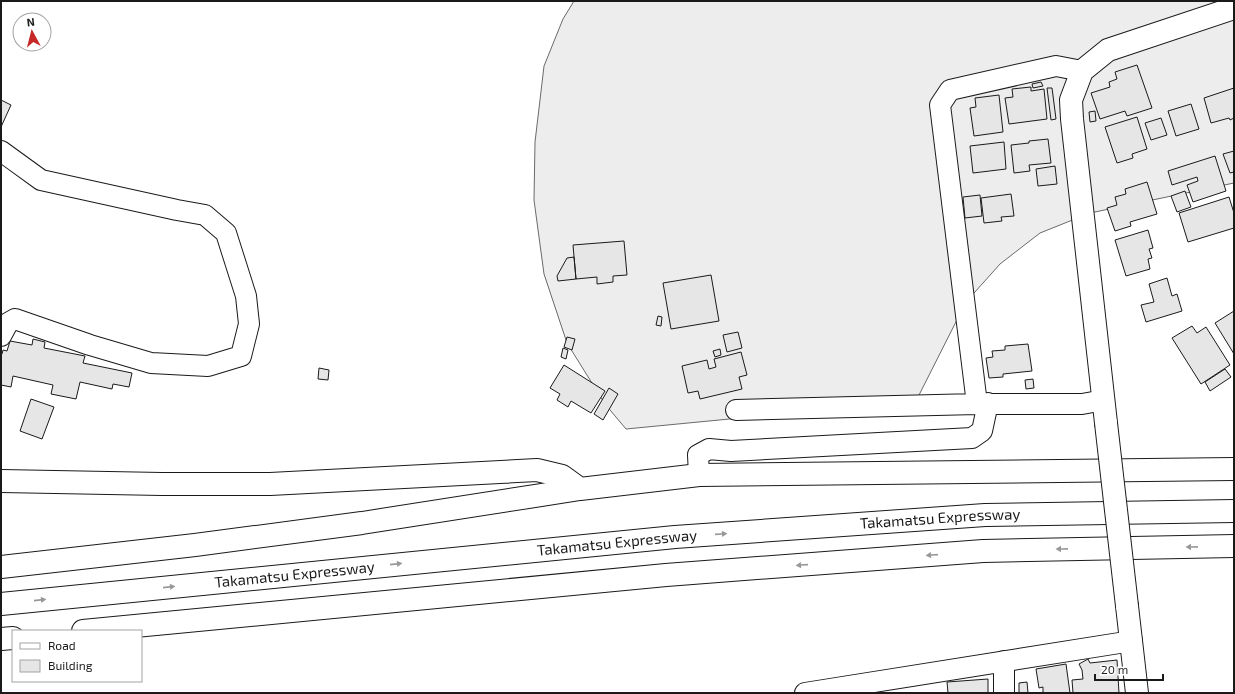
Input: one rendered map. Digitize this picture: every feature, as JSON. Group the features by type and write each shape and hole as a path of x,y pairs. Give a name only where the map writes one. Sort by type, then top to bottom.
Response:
{"main road":[{"path":"1137,693 1071,100 1082,71 1108,50 1234,8"},
{"path":"1,567 195,545 362,523 580,489 699,475 1234,469"},
{"path":"1,480 162,484 270,484 537,470 562,476 580,489"},
{"name":"Takamatsu Expressway","path":"1,604 691,536 986,515 1234,511"},
{"path":"93,630 666,575 983,551 1232,546"},
{"path":"1,639 12,638"}],"street":[{"path":"699,475 698,455 709,449 731,451 972,438 982,431 982,404 940,105 950,90 1056,66 1082,71"},
{"path":"1,151 41,180 205,215 226,233 246,296 248,324 240,356 208,366 151,363 90,345 15,319 8,324 1,336"},
{"path":"736,410 982,404 1082,404 1104,400"},
{"path":"805,693 878,687 1004,661 1132,640"},
{"path":"1004,661 1004,693"}],"shaded area":[{"path":"574,1 1234,1 1234,183 1090,213 1040,233 1000,264 966,302 916,401 626,429 605,404 567,343 544,274 534,200 535,142 544,66 563,19"}],"building":[{"path":"1137,65 1152,108 1127,116 1125,111 1100,119 1091,93 1110,87 1109,82 1117,79 1115,72"},
{"path":"1041,82 1043,86 1033,88 1032,84"},
{"path":"1031,87 1031,91 1044,89 1047,119 1009,124 1005,98 1013,97 1012,89"},
{"path":"1047,88 1052,88 1056,119 1051,120"},
{"path":"1234,88 1234,118 1211,123 1204,98"},
{"path":"999,95 1003,132 974,136 970,108 976,107 975,98"},
{"path":"1,100 11,105 1,127"},
{"path":"1191,104 1199,129 1176,136 1168,111"},
{"path":"1095,111 1096,121 1090,122 1089,112"},
{"path":"1137,117 1147,149 1132,154 1133,158 1117,163 1105,127"},
{"path":"1161,118 1167,135 1151,140 1145,123"},
{"path":"1048,139 1051,163 1029,165 1030,171 1014,173 1011,145"},
{"path":"1004,142 1006,169 973,173 970,146"},
{"path":"1234,151 1234,172 1230,173 1223,154"},
{"path":"1215,156 1226,191 1193,202 1187,185 1198,181 1197,177 1172,185 1168,171"},
{"path":"1055,166 1057,184 1038,186 1036,169"},
{"path":"1147,182 1157,214 1130,222 1131,226 1115,231 1107,208 1117,205 1115,197 1126,194 1125,189"},
{"path":"1185,191 1191,207 1177,212 1171,196"},
{"path":"1011,194 1014,216 1001,217 1002,221 984,223 981,198"},
{"path":"980,195 982,216 965,218 963,197"},
{"path":"1229,197 1234,213 1234,228 1188,242 1179,213"},
{"path":"1148,230 1153,248 1149,249 1152,258 1148,259 1150,269 1126,276 1115,240"},
{"path":"624,241 627,275 613,276 613,282 597,284 597,277 576,279 573,245"},
{"path":"574,257 576,279 558,281 557,276 567,258"},
{"path":"711,275 719,321 671,329 663,283"},
{"path":"1167,278 1172,296 1177,294 1182,311 1146,322 1141,305 1154,302 1149,284"},
{"path":"1234,311 1234,354 1215,323"},
{"path":"658,316 662,317 661,326 656,325"},
{"path":"1192,326 1197,333 1206,327 1230,365 1201,384 1172,338"},
{"path":"738,332 742,348 727,352 723,335"},
{"path":"567,337 575,339 572,350 564,347"},
{"path":"33,339 45,342 44,348 85,356 83,363 132,373 129,387 113,384 112,389 80,382 76,399 51,394 53,385 13,376 11,387 1,385 1,354 3,350 7,351 10,341 32,345"},
{"path":"1028,344 1032,371 1003,374 1003,377 989,378 986,358 993,357 992,351 1005,350 1005,346"},
{"path":"563,348 568,350 566,359 561,357"},
{"path":"720,349 721,355 715,357 713,351"},
{"path":"741,352 747,375 739,377 742,389 700,399 698,391 688,393 682,366 707,360 709,369 716,367 714,359"},
{"path":"564,365 605,391 591,413 571,401 568,407 557,400 560,394 550,388"},
{"path":"319,368 329,370 328,380 318,379"},
{"path":"1225,369 1231,377 1210,391 1205,382"},
{"path":"1033,379 1034,388 1026,389 1025,380"},
{"path":"609,388 618,394 603,420 594,414"},
{"path":"31,399 54,407 42,439 20,431"},
{"path":"1088,659 1090,663 1117,660 1119,693 1073,693 1072,680 1083,679 1082,670 1079,664"},
{"path":"1066,664 1070,693 1043,693 1043,687 1039,688 1036,669"},
{"path":"988,679 988,693 948,693 947,682"},
{"path":"1027,682 1028,693 1019,693 1019,683"}]}
